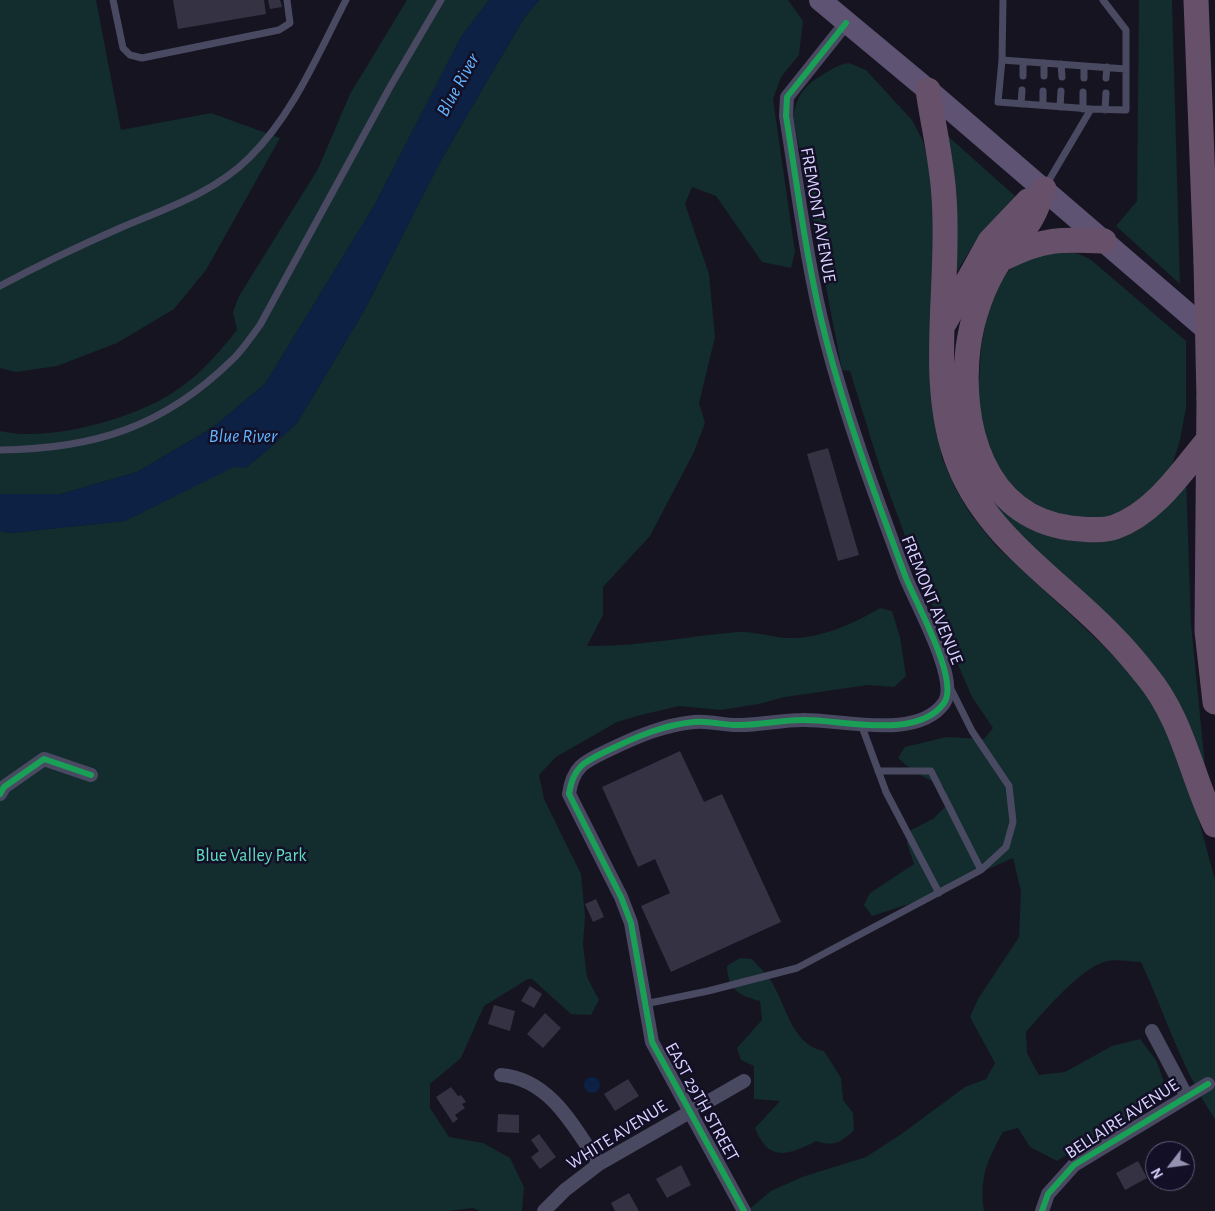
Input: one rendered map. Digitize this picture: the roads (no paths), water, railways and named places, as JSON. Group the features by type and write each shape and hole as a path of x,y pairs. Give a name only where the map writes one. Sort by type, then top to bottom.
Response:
{"highway":[{"path":"1196,0 1209,398 1207,631 1215,702"},
{"path":"928,90 944,196 943,391 948,430 959,466 979,502 998,528 1026,558 1110,634 1148,676 1173,716 1188,750 1203,800 1215,825"},
{"path":"1044,189 1032,217 1000,260 980,300 968,347 966,394 970,428 983,466 1003,493 1025,512 1055,526 1090,530 1114,528 1138,516 1158,498 1208,440"},
{"path":"943,325 990,240 1021,207 1044,189"},
{"path":"1000,260 1027,246 1058,239 1104,241"}],"main road":[{"path":"820,0 1215,336"}],"street":[{"name":"FREMONT AVENUE","path":"645,1004 632,923 621,897 569,794 572,776 588,760 658,728 696,722 738,726 802,720 861,724 912,724 932,715 946,702 949,685 942,661 909,585 883,516 825,337 786,116 787,97 846,23"},
{"path":"2,791 44,759 91,775"},
{"name":"EAST 29TH STREET","path":"645,1004 652,1042 744,1211"},
{"path":"1152,1031 1186,1095"},
{"path":"501,1075 519,1076 533,1084 553,1101 567,1116 599,1164"},
{"name":"WHITE AVENUE","path":"544,1211 565,1190 599,1164 678,1118 690,1114 744,1081"},
{"name":"BELLAIRE AVENUE","path":"1042,1211 1048,1194 1074,1165 1186,1095 1208,1084"}],"lane":[{"path":"113,0 123,48 130,56 142,58 279,30 290,23 287,0"},
{"path":"0,286 53,257 221,182 249,158 271,132 295,96 346,0"},
{"path":"0,450 53,448 92,441 135,427 176,406 233,360 260,325 441,0"},
{"path":"1003,0 1002,60 998,102 1082,109 1126,110 1126,30 1103,0"},
{"path":"1002,60 1126,68"},
{"path":"1023,62 1023,76"},
{"path":"1044,63 1044,76"},
{"path":"1062,64 1062,77"},
{"path":"1084,66 1084,78"},
{"path":"1106,78 1107,67"},
{"path":"1021,104 1022,90"},
{"path":"1043,91 1043,105"},
{"path":"1060,107 1061,91"},
{"path":"1082,109 1083,92"},
{"path":"1105,110 1106,93"},
{"path":"1044,189 1091,109"},
{"path":"645,1004 708,991 797,968 981,870 1006,847 1013,822 1009,786 972,731 949,685"},
{"path":"861,724 886,792 939,893"},
{"path":"878,771 931,771 981,870"}],"water":[{"name":"Blue River","path":"489,0 539,0 524,18 441,160 364,311 297,423 245,468 234,467 125,521 10,533 0,531 0,494 61,494 137,472 212,428 265,384 374,206 461,37"},
{"path":"592,1077 600,1085 592,1093 584,1085"}],"park label":[{"name":"Blue Valley Park","path":"251,856"}]}
